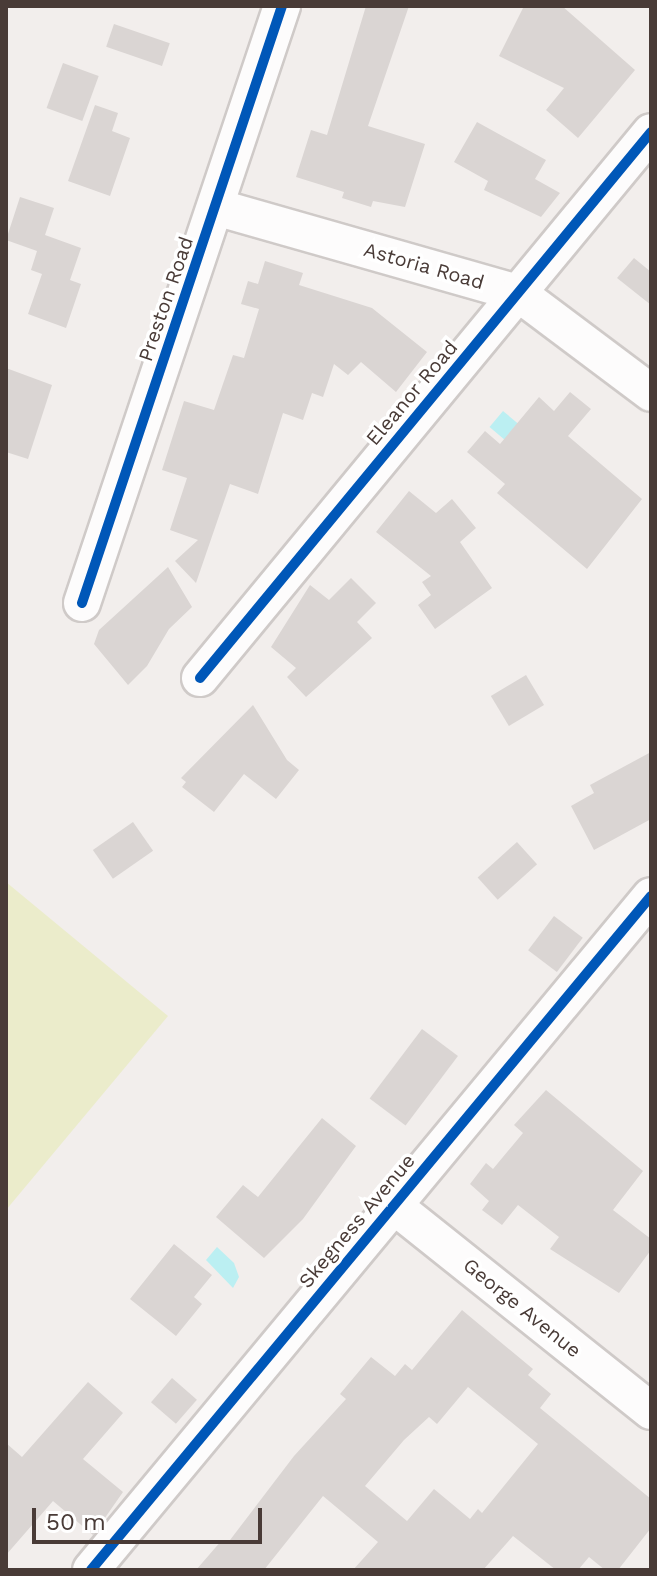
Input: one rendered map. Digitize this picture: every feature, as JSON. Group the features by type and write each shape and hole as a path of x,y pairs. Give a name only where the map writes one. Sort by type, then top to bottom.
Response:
{"street":[{"name":"Preston Road","path":"82,603 282,6"},
{"name":"Eleanor Road","path":"200,678 651,132"},
{"name":"Astoria Road","path":"216,207 518,293 651,393"},
{"name":"Skegness Avenue","path":"91,1570 651,896"},
{"name":"George Avenue","path":"393,1205 651,1411"}],"green space":[{"path":"6,882 168,1016 6,1210"}],"water":[{"path":"503,411 530,433 516,450 490,427"},
{"path":"217,1247 234,1263 239,1277 233,1288 206,1260"}],"building":[{"path":"366,6 409,6 368,126 425,144 405,207 373,201 371,207 342,198 344,192 296,177 311,130 327,135"},
{"path":"524,6 562,6 635,70 578,138 546,110 564,88 499,56"},
{"path":"114,24 170,43 162,66 106,47"},
{"path":"63,63 99,76 82,121 47,108"},
{"path":"95,105 118,113 112,131 130,138 110,196 68,181"},
{"path":"477,122 546,160 535,179 560,193 541,217 484,190 488,181 454,162"},
{"path":"20,197 54,208 45,235 81,248 70,280 81,284 66,328 28,314 42,274 31,270 37,251 6,240"},
{"path":"634,258 651,272 651,305 617,278"},
{"path":"265,261 303,273 299,285 372,308 427,352 396,392 361,362 348,375 334,364 323,397 312,393 303,420 283,413 258,494 230,484 196,583 175,561 198,540 170,530 187,478 162,470 184,401 214,410 233,355 244,358 259,309 241,304 248,281 258,284"},
{"path":"6,368 52,385 28,459 6,452"},
{"path":"570,392 591,409 568,436 642,499 587,569 497,493 505,484 467,452 485,431 500,444 539,397 554,411"},
{"path":"409,491 436,513 452,499 476,528 460,542 492,588 435,629 418,605 431,595 422,582 431,576 376,532"},
{"path":"168,567 192,607 169,629 147,666 128,685 94,644 99,630"},
{"path":"351,578 376,603 357,622 372,638 306,697 287,677 296,668 271,647 310,585 329,600"},
{"path":"526,675 544,705 509,726 491,696"},
{"path":"253,705 287,760 299,770 276,799 244,774 214,812 182,787 186,782 181,778"},
{"path":"651,752 651,819 594,850 571,806 594,793 590,785"},
{"path":"133,822 153,851 113,879 93,850"},
{"path":"517,842 537,864 498,900 478,877"},
{"path":"554,916 583,938 557,972 528,950"},
{"path":"422,1029 458,1056 406,1126 370,1098"},
{"path":"546,1090 643,1171 613,1210 651,1239 651,1250 619,1293 550,1249 559,1237 518,1205 502,1225 482,1210 489,1201 470,1184 486,1163 493,1169 523,1133 514,1125"},
{"path":"322,1118 356,1146 303,1219 264,1258 216,1217 243,1185 258,1197"},
{"path":"174,1244 212,1275 194,1297 202,1304 176,1336 130,1299"},
{"path":"462,1310 533,1369 528,1375 551,1394 540,1408 651,1499 651,1528 618,1570 605,1570 589,1557 578,1570 556,1570 513,1536 483,1570 353,1570 378,1542 323,1496 264,1570 196,1570 222,1540 227,1544 294,1456 346,1399 340,1394 371,1357 395,1376 405,1364 412,1370","holes":["468,1387 538,1444 482,1513 478,1509 470,1519 434,1489 407,1521 365,1486 404,1440 429,1417 437,1424"]},
{"path":"172,1378 197,1400 176,1424 151,1402"},
{"path":"88,1382 123,1413 83,1459 123,1492 93,1535 53,1501 6,1555 6,1443 22,1457"}],"cycle path":[{"path":"82,603 282,6"},
{"path":"200,678 651,132"},
{"path":"91,1570 651,896"}]}
